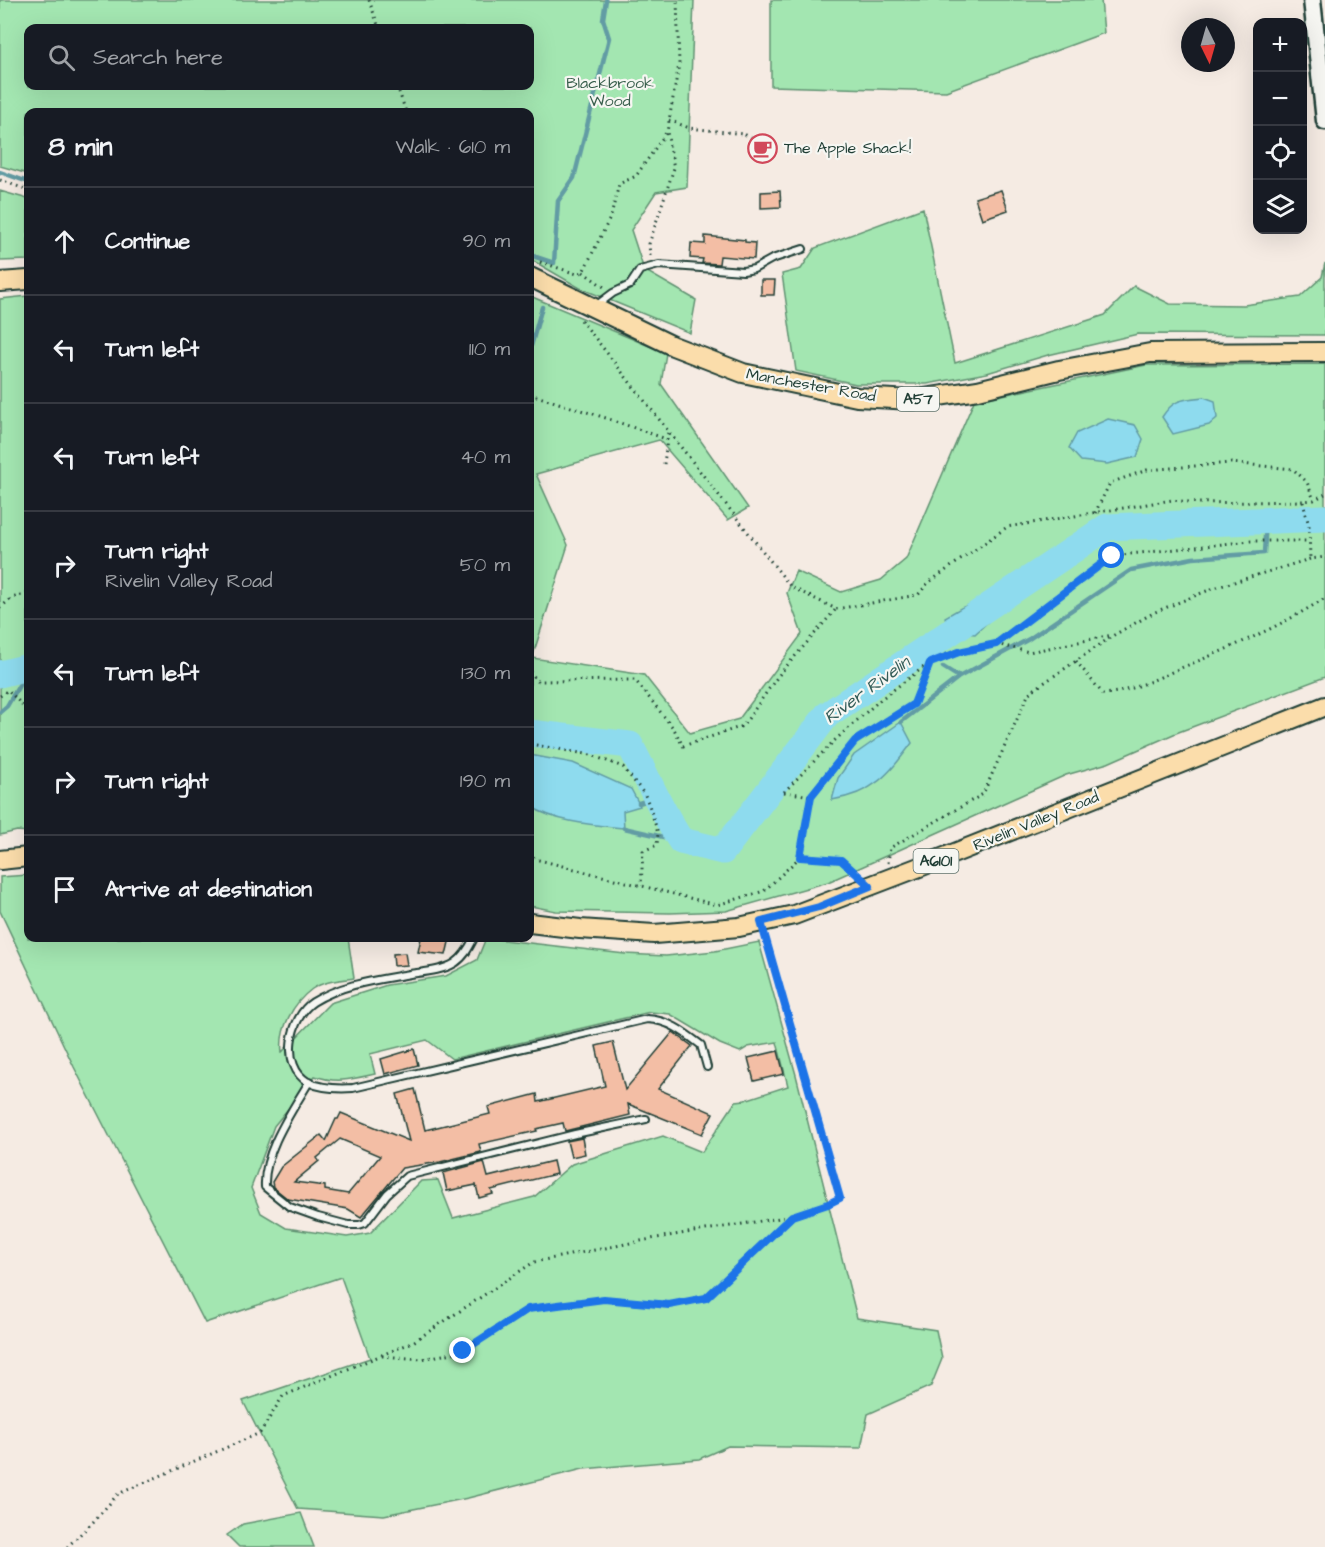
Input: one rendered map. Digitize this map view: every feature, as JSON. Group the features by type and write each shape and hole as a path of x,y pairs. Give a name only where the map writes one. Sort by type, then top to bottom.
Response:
{"main road":[{"name":"Manchester Road","path":"534,269 590,307 673,346 743,373 857,397 912,400 978,390 1059,370 1150,353 1325,352"},
{"path":"0,282 24,280"},
{"name":"Rivelin Valley Road","path":"534,923 654,934 717,929 761,922 819,907 1325,706"},
{"path":"0,860 24,857"}],"street":[{"path":"1317,10 1325,121"}],"lane":[{"path":"590,307 630,285 640,270 650,267 659,265 743,271 802,249"},
{"path":"472,942 462,958 448,966 339,989 306,1008 294,1028 291,1055 302,1077 326,1088 353,1088 647,1019 667,1022 701,1045 707,1067"},
{"path":"309,1082 277,1139 264,1177 265,1186 290,1208 348,1225 365,1223 387,1194 406,1176 575,1134 646,1119"}],"path":[{"path":"369,0 377,24"},
{"path":"650,267 649,244 674,168 667,132 679,64 677,0"},
{"path":"398,90 405,108"},
{"path":"669,120 689,128 744,134 758,142"},
{"path":"534,269 577,274 583,272 611,216 619,184 636,176 667,132"},
{"path":"0,180 24,189"},
{"path":"583,272 613,293"},
{"path":"590,307 580,320 791,587 836,609 918,595 928,583 1007,527 1172,500 1198,503 1303,501 1314,500 1325,494"},
{"path":"534,395 666,439"},
{"path":"664,464 668,432"},
{"path":"1095,513 1110,483 1147,470 1231,463 1293,469 1306,482 1314,500"},
{"path":"1303,501 1310,526 1308,541 1310,559"},
{"path":"811,796 784,792 833,742 881,699 930,663 959,652 996,644 1112,556 1251,542 1308,541"},
{"path":"800,857 841,860 878,883 890,848 983,794 1029,693 1114,635 1155,612 1214,588 1310,559 1325,557"},
{"path":"0,608 12,598 24,594"},
{"path":"1076,661 1103,694 1122,692 1223,651 1296,617 1325,598"},
{"path":"534,677 537,681 634,680 674,729 683,746 743,726 778,676 836,609"},
{"path":"996,644 1029,652 1114,635"},
{"path":"534,857 717,904 764,891 800,857 811,796 855,741 914,704 930,663"},
{"path":"0,696 8,690 24,706"},
{"path":"534,745 591,755 623,767 645,795 658,832 657,844 643,851 641,886"},
{"path":"67,1547 118,1494 260,1433 283,1396 412,1342 534,1262 656,1238 792,1216 840,1198 761,922"},
{"path":"380,1356 422,1359 463,1351 528,1309 604,1299 669,1305 706,1298 792,1216"}],"green space":[{"name":"Blackbrook Wood","path":"0,0 694,0 687,187 656,192 631,230 644,270 696,300 690,333 580,288 534,261 534,108 24,108 24,173 0,166"},
{"path":"771,0 1101,0 1104,33 946,91 771,86"},
{"path":"0,191 24,198 24,260 0,261"},
{"path":"923,208 955,363 1105,315 1134,286 1170,304 1244,305 1300,297 1322,277 1325,263 1325,335 1138,334 1048,355 987,373 927,384 856,384 796,371 782,274 801,269 815,248"},
{"path":"24,296 24,832 0,835 0,299"},
{"path":"534,298 666,353 661,384 748,508 728,520 659,440 536,474 568,545 534,652"},
{"path":"1325,364 1325,677 1176,733 1108,763 1066,775 828,882 726,911 670,913 556,911 534,907 534,658 644,675 690,733 739,719 802,634 787,593 796,571 841,592 881,580 906,559 974,401 1146,365"},
{"path":"24,875 24,942 349,942 354,978 322,984 305,995 293,1009 285,1026 282,1052 330,1003 387,985 446,976 477,960 484,942 521,942 625,954 666,956 715,951 759,942 796,1075 857,1318 936,1330 942,1359 931,1386 868,1414 861,1448 728,1446 699,1459 583,1469 468,1498 384,1515 298,1509 243,1401 370,1358 341,1277 205,1323 74,1067 0,911 0,877","holes":["650,1012 670,1014 720,1044 740,1052 748,1047 777,1042 788,1086 736,1101 702,1152 663,1136 572,1164 534,1197 453,1218 438,1180 421,1181 370,1233 347,1237 286,1228 261,1213 251,1188 274,1126 315,1076 338,1080 375,1074 370,1054 427,1040 452,1059"]},
{"path":"301,1513 314,1547 239,1547 227,1535 243,1524"}],"water":[{"path":"1204,397 1215,401 1217,418 1209,425 1173,434 1162,417 1166,411 1180,401"},
{"path":"1108,419 1135,425 1143,439 1137,457 1107,464 1081,461 1069,448 1077,433"},
{"path":"976,602 991,619 975,634 950,632 945,617"},
{"path":"901,722 912,743 895,764 879,781 859,793 832,800 838,778 854,755"},
{"path":"534,756 573,763 631,789 640,806 623,811 624,828 564,820 534,808"}],"building":[{"path":"1001,190 1008,210 982,219 975,198"},
{"path":"780,191 781,207 761,208 761,192"},
{"path":"705,236 755,243 754,259 720,256 719,264 702,263 703,259 690,258 691,243 705,244"},
{"path":"761,280 775,280 774,295 761,295"},
{"path":"420,942 449,942 446,955 418,952"},
{"path":"405,953 407,965 394,966 393,954"},
{"path":"673,1032 692,1046 658,1089 713,1113 702,1134 628,1104 630,1115 565,1131 563,1123 479,1144 481,1152 402,1168 361,1217 348,1209 288,1199 273,1187 272,1182 281,1167 321,1135 326,1141 341,1113 409,1141 397,1094 415,1089 425,1130 490,1114 488,1107 537,1094 538,1102 605,1086 596,1046 613,1042 625,1090","holes":["340,1139 380,1156 348,1194 325,1190 325,1186 294,1182 319,1161 317,1158"]},
{"path":"414,1049 418,1065 385,1074 381,1059"},
{"path":"778,1051 784,1074 754,1081 748,1058"},
{"path":"582,1138 585,1154 571,1157 567,1141"},
{"path":"553,1161 556,1174 491,1190 493,1194 479,1198 476,1185 447,1191 443,1173 484,1162 488,1177"}],"waterway":[{"path":"534,256 554,263 558,201 574,178 609,38 603,19 606,0"},
{"path":"0,172 24,181"},
{"path":"534,336 542,307"},
{"name":"River Rivelin","path":"534,733 630,745 681,841 723,851 827,715 1107,527 1325,518"},
{"path":"943,667 959,677 1029,639 1131,570 1193,558 1264,553 1266,520"},
{"name":"River Rivelin","path":"0,674 24,668"},
{"path":"0,712 7,706 24,677"},
{"path":"901,722 959,677"},
{"path":"639,803 658,797"},
{"path":"624,828 681,841"}],"place":[{"name":"The Apple Shack!","path":"763,148"}],"route":[{"path":"463,1351 528,1309 604,1299 669,1305 706,1298 792,1216 840,1198 761,922 819,907 870,886 841,860 800,857 811,796 855,741 914,704 930,663 959,652 996,644 1112,556"}]}
